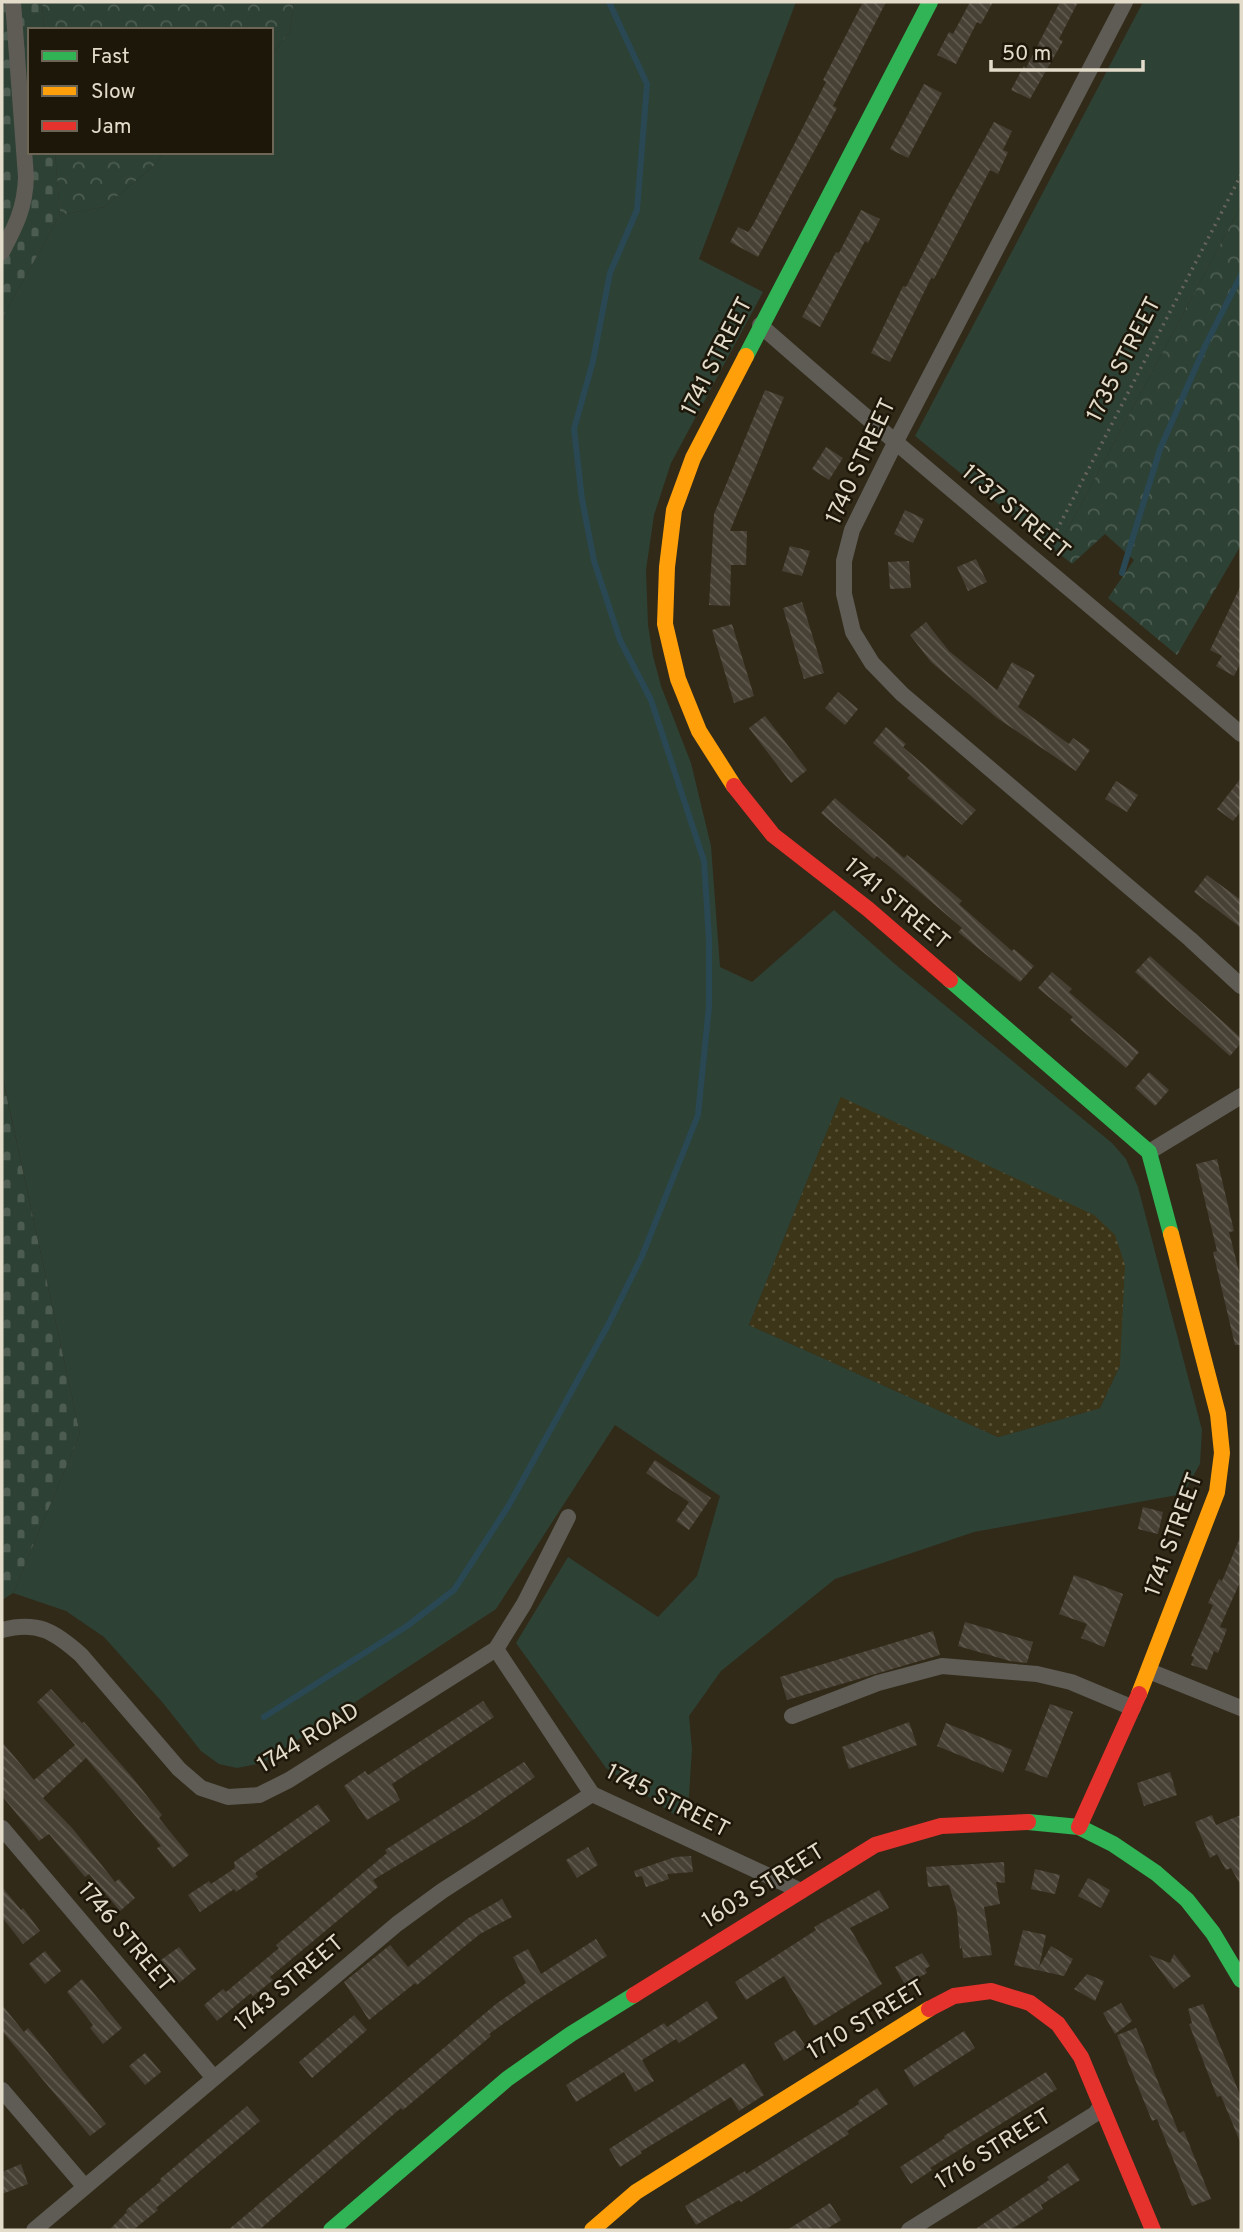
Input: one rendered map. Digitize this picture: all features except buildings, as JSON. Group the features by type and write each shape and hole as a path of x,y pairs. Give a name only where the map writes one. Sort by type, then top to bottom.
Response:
{"street":[{"path":"2,252 19,219 25,200 26,177 13,2"},
{"name":"1741 STREET","path":"930,2 693,458 674,510 667,567 665,624 678,679 699,731 735,788 773,835 868,909 1149,1152 1218,1414 1223,1450 1217,1492 1149,1671 1079,1827"},
{"name":"1740 STREET","path":"1125,2 852,530 844,561 844,594 853,632 872,663 902,694 1190,939 1241,986"},
{"name":"1737 STREET","path":"760,325 895,443 1040,562 1241,734"},
{"path":"1149,1152 1241,1096"},
{"name":"1744 ROAD","path":"2,1630 23,1625 49,1631 68,1643 179,1769 201,1788 229,1797 259,1795 289,1780 496,1649 524,1604 568,1517"},
{"name":"1745 STREET","path":"496,1649 592,1794 801,1891"},
{"path":"792,1716 878,1683 942,1666 1037,1674 1071,1682 1133,1708"},
{"path":"1149,1671 1241,1708"},
{"name":"1743 STREET","path":"34,2230 397,1924 442,1891 592,1794"},
{"name":"1603 STREET","path":"331,2230 507,2079 571,2034 875,1845 941,1826 1019,1821 1079,1827 1146,1865 1187,1900 1213,1933 1241,1980"},
{"name":"1746 STREET","path":"2,1828 214,2078"},
{"name":"1710 STREET","path":"592,2230 636,2192 911,2019 954,1996 991,1991 1030,2003 1058,2024 1081,2057 1153,2230"},
{"path":"2,2090 85,2187"},
{"name":"1716 STREET","path":"909,2230 1095,2114 1101,2106"}],"path":[{"name":"1735 STREET","path":"1040,562 1241,175"}],"green space":[{"path":"2,2 42,2 44,28 28,28 28,154 55,154 60,215 2,318"},
{"path":"42,2 294,2 290,31 273,53 273,28 44,28"},
{"path":"294,2 796,2 699,259 763,292 671,463 654,515 646,570 648,625 653,656 661,686 691,763 711,846 720,967 752,982 834,910 896,965 1112,1143 1126,1159 1138,1187 1202,1430 1200,1464 1183,1494 974,1532 835,1579 721,1671 689,1716 692,1749 688,1810 675,1815 606,1768 516,1643 568,1557 658,1617 697,1576 720,1496 615,1425 496,1609 263,1763 237,1768 219,1764 201,1751 163,1703 104,1637 66,1611 13,1593 80,1434 2,1074 2,318 60,215 104,207 156,164 163,154 273,154 273,53 290,31","holes":["841,1097 1120,1365 1100,1408 998,1437 749,1325"]},
{"path":"1143,2 1241,2 1241,206 1056,551 915,436"},
{"path":"55,154 163,154 156,164 104,207 60,215"},
{"path":"1241,206 1241,545 1177,655 1108,598 1134,560 1105,534 1072,564 1056,551"},
{"path":"2,1075 80,1434 13,1593 2,1600"}],"sand":[{"path":"841,1097 1094,1215 1115,1235 1125,1265 1120,1365 1100,1408 998,1437 749,1325"}],"waterway":[{"path":"264,1717 407,1626 454,1590 509,1505 608,1325 642,1256 698,1115 709,1006 709,939 704,861 651,700 620,640 594,561 582,499 574,429 593,361 610,273 637,210 647,84 609,2"},
{"path":"1122,573 1160,449 1206,344 1241,275"}],"traffic: fast":[{"path":"746,356 930,2"},
{"path":"950,980 1149,1152 1171,1234"},
{"path":"1028,1822 1079,1827 1113,1844 1156,1873 1187,1900 1213,1933 1241,1980"},
{"path":"331,2230 507,2079 571,2034 634,1995"}],"traffic: slow":[{"path":"734,786 699,731 678,679 665,624 667,567 674,510 693,458 746,356"},
{"path":"1139,1694 1217,1492 1222,1453 1218,1414 1171,1234"},
{"path":"592,2230 636,2192 929,2009"}],"traffic: jam":[{"path":"734,786 773,835 868,909 950,980"},
{"path":"1079,1827 1139,1694"},
{"path":"634,1995 875,1845 941,1826 1028,1822"},
{"path":"929,2009 954,1996 991,1991 1030,2003 1058,2024 1081,2057 1153,2230"}]}
